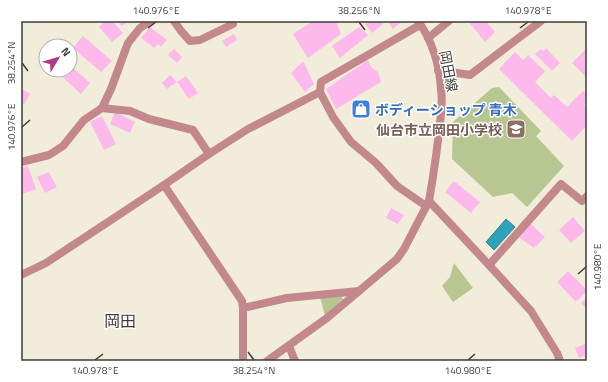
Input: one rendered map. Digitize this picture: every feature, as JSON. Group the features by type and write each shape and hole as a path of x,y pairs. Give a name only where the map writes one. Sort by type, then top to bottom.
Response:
{"street":[{"path":"21,162 49,155 63,146 84,120 102,108 111,89 128,43 140,28 150,21"},
{"path":"174,21 190,41 200,40 233,24"},
{"path":"428,38 449,21"},
{"path":"438,70 470,75 541,21"},
{"path":"419,23 321,82 320,92 333,117 351,142 376,163 397,186 428,203 489,265 531,311 557,353 560,361"},
{"name":"岡田線","path":"267,361 327,318 397,260 428,203 440,119 442,91 438,70 428,38 419,23"},
{"path":"21,275 46,263 164,186 248,128 320,92"},
{"path":"102,108 130,111 149,120 193,130 209,154"},
{"path":"489,265 561,184 582,201 587,196"},
{"path":"164,186 242,301 243,361"},
{"path":"243,308 287,298 360,291"},
{"path":"288,346 295,361"}],"green space":[{"path":"499,87 541,131 536,136 564,166 527,207 512,193 493,197 452,159 453,122 492,88"},
{"path":"454,263 473,288 453,302 442,286 450,277"},
{"path":"340,295 343,299 325,316 320,297"}],"water":[{"path":"506,219 515,227 494,250 486,242"}],"building":[{"path":"106,21 112,21 123,33 112,42 99,27"},
{"path":"119,21 130,21 121,26"},
{"path":"313,21 336,21 341,34 308,58 293,34"},
{"path":"368,21 381,21 383,24 372,33 365,24"},
{"path":"387,21 401,21 401,22 393,29"},
{"path":"468,21 486,21 495,32 485,42"},
{"path":"150,27 167,40 161,47 158,44 154,48 141,38"},
{"path":"359,27 368,35 340,58 332,46"},
{"path":"234,34 237,40 226,47 222,41"},
{"path":"83,36 112,61 101,72 78,52 78,42"},
{"path":"546,48 560,63 552,71 535,54 541,49 543,51"},
{"path":"587,48 587,78 572,63"},
{"path":"174,49 182,57 177,63 168,55"},
{"path":"515,52 523,60 528,55 545,71 535,82 551,98 554,95 567,107 583,91 587,95 587,102 584,105 587,108 587,125 572,141 499,69"},
{"path":"368,60 372,68 378,72 381,82 336,109 326,89"},
{"path":"303,61 314,84 305,92 291,73"},
{"path":"78,72 90,83 81,94 64,78 78,78"},
{"path":"170,75 177,82 167,89 162,83"},
{"path":"186,76 198,93 189,99 177,82"},
{"path":"22,89 30,94 24,104 21,102"},
{"path":"115,112 135,122 130,133 110,124"},
{"path":"102,116 116,144 104,150 90,122"},
{"path":"28,166 36,189 22,194 21,168"},
{"path":"49,172 57,187 45,193 37,177"},
{"path":"454,181 480,202 471,213 445,192"},
{"path":"391,208 404,215 398,224 386,218"},
{"path":"573,217 585,231 571,243 559,230"},
{"path":"530,223 545,237 534,248 517,236"},
{"path":"568,271 587,290 576,302 557,282"},
{"path":"587,298 587,309 581,303"},
{"path":"587,343 587,355 579,358 575,348"}],"place":[{"name":"ボディーショップ 青木","path":"361,109"},
{"name":"仙台市立岡田小学校","path":"516,129"}],"district":[{"name":"岡田","path":"120,321"}]}
